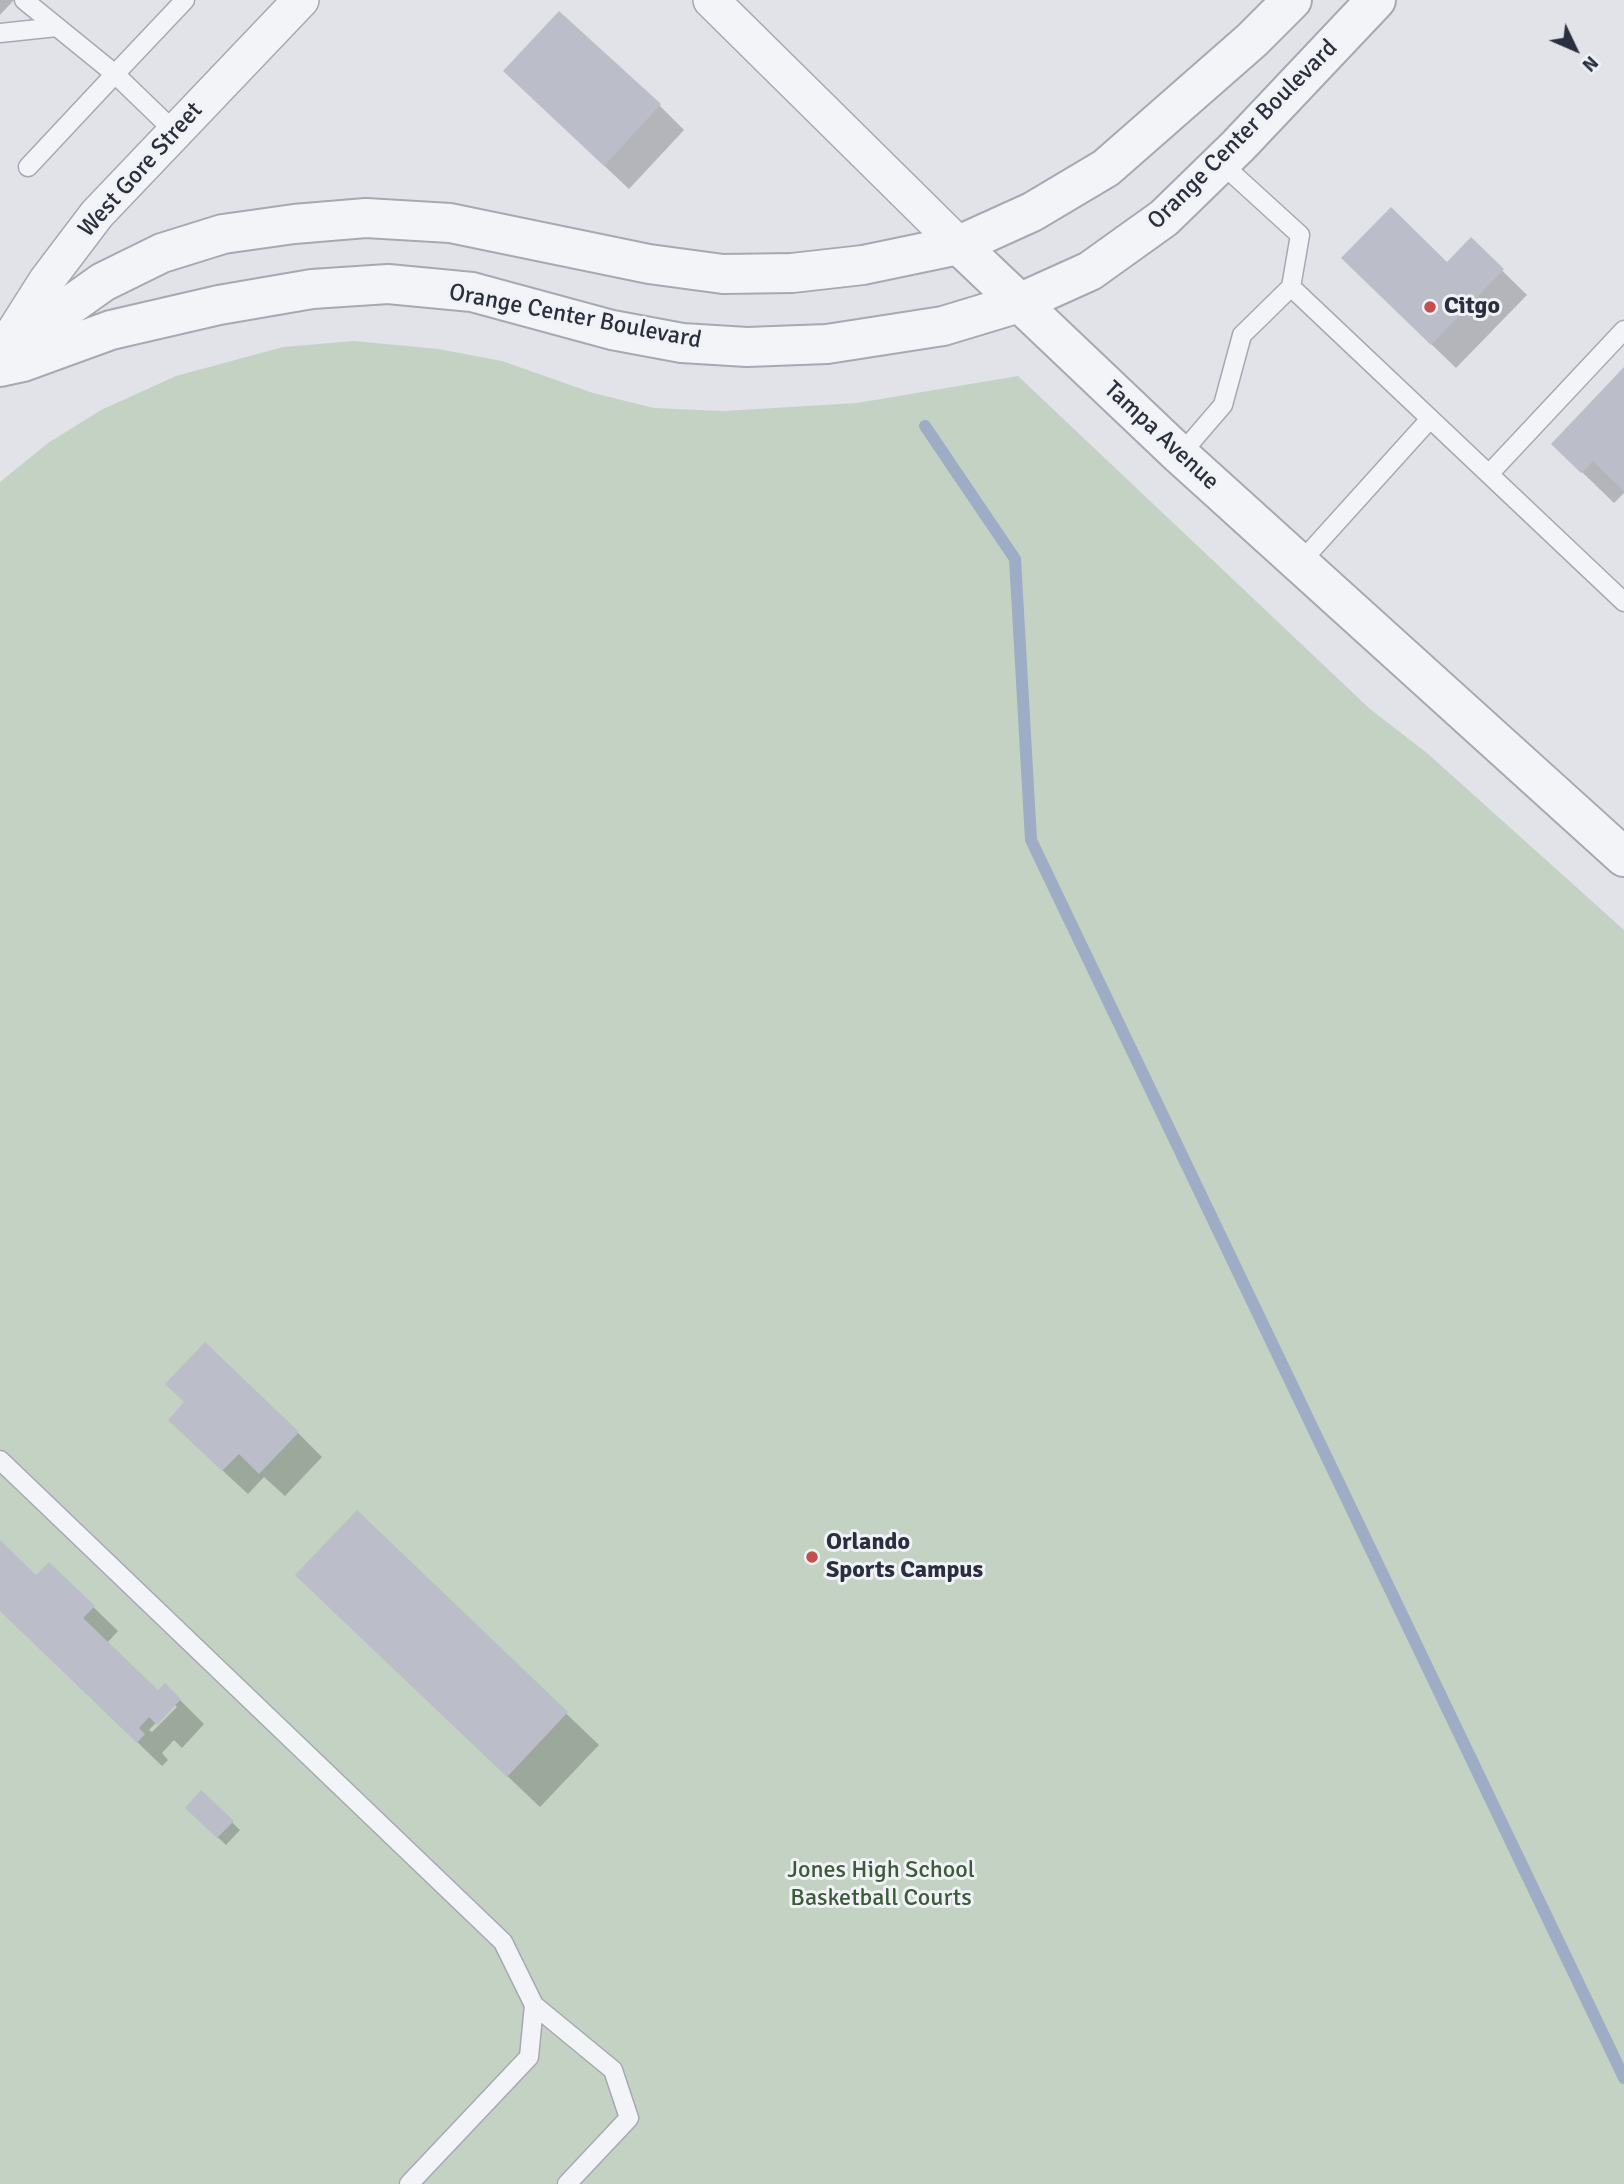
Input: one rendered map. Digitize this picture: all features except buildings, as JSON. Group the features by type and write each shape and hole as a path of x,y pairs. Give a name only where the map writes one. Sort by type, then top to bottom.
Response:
{"street":[{"name":"West Gore Street","path":"0,354 47,280 97,214 301,0"},
{"name":"Tampa Avenue","path":"711,0 1019,303 1180,455 1624,857"},
{"name":"Orange Center Boulevard","path":"0,367 23,362 111,330 219,304 312,289 388,284 472,292 612,330 682,343 747,347 827,344 943,326 1019,303 1090,271 1164,218 1221,163 1376,0"},
{"path":"0,361 34,331 103,282 162,253 223,234 295,224 366,218 450,223 649,264 723,274 792,273 863,265 960,245 1032,212 1106,168 1252,40 1281,4"}],"lane":[{"path":"23,0 115,74 164,141"},
{"path":"28,167 186,0"},
{"path":"0,33 57,27"},
{"path":"1180,455 1223,405 1242,335 1291,287 1300,235 1221,163"},
{"path":"1291,287 1624,602"},
{"path":"1489,474 1624,330"},
{"path":"1299,564 1430,419"},
{"path":"0,1460 503,1942 534,2005 613,2070 629,2118 567,2184"},
{"path":"409,2184 529,2057 534,2005"}],"green space":[{"name":"Orlando Sports Campus","path":"354,341 438,349 502,361 593,393 654,408 724,411 857,403 1018,376 1370,709 1427,753 1624,930 1624,2184 0,2184 0,482 48,443 101,410 176,376 283,347"}],"waterway":[{"path":"925,426 1015,559 1031,840 1624,2078"}],"place":[{"name":"Citgo","path":"1430,307"},
{"name":"Orlando Sports Campus","path":"812,1557"}],"park label":[{"name":"Jones High School Basketball Courts","path":"881,1885"}]}
